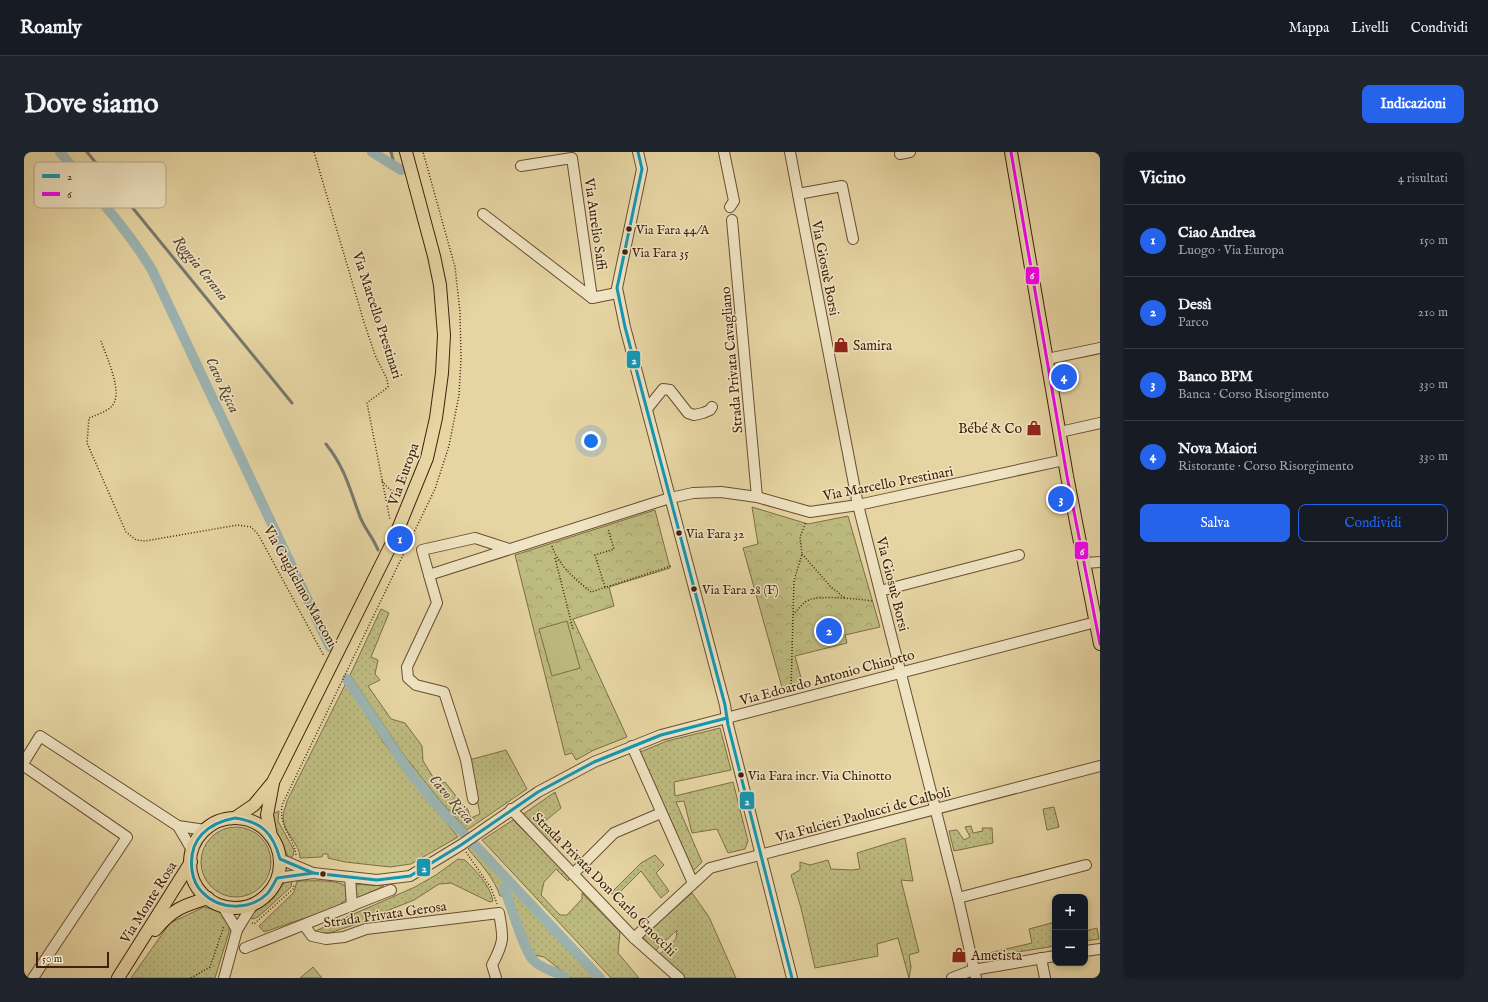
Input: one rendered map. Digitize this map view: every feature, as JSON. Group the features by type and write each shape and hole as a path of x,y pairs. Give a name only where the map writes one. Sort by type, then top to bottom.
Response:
{"main road":[{"path":"1011,152 1064,460 1100,644"},
{"name":"Via Europa","path":"236,818 254,805 273,782 394,539 427,458 436,418 442,373 444,335 440,285 408,154"},
{"name":"Via Europa","path":"271,836 268,814 273,782"},
{"path":"236,818 246,819 264,828 271,836 277,847 280,859 280,871 274,885 265,896 253,904 243,907 222,905 208,898 198,888 192,876 190,862 192,850 205,830 214,823 224,819 236,818"},
{"name":"Via Monte Rosa","path":"119,978 190,862"},
{"name":"Via Monte Rosa","path":"119,978 164,919 180,907 208,898"}],"street":[{"path":"638,152 642,169 617,293 646,409 725,705 792,978"},
{"path":"724,152 734,201 730,207"},
{"name":"Via Giosuè Borsi","path":"790,152 858,505 958,898 974,974"},
{"name":"Via Aurelio Saffi","path":"521,166 572,158 592,298"},
{"path":"798,194 842,186 852,239"},
{"path":"483,214 592,298 617,293"},
{"name":"Strada Privata Cavagliano","path":"732,220 757,497"},
{"path":"1047,359 1100,348"},
{"path":"646,409 663,389 667,388 688,413 694,415 703,413 710,410 712,407"},
{"path":"1060,432 1100,423"},
{"name":"Via Marcello Prestinari","path":"429,575 670,498 693,493 721,492 757,497 810,512 858,505 1064,460"},
{"path":"473,799 466,760 444,692 416,685 408,678 407,667 437,603 422,550 475,538 509,549"},
{"path":"880,591 1019,555"},
{"path":"1084,563 1100,562"},
{"name":"Via Edoardo Antonio Chinotto","path":"277,878 313,873 377,880 410,876 461,845 511,809 538,792 594,762 661,735 1096,622"},
{"path":"33,978 127,837 25,767 40,736 178,826 205,830"},
{"path":"632,746 693,883"},
{"name":"Via Fulcieri Paolucci de Calboli","path":"634,938 710,868 1100,766"},
{"name":"Strada Privata Don Carlo Gnocchi","path":"511,809 634,938 679,978"},
{"path":"573,874 614,833 661,813"},
{"path":"178,826 192,850"},
{"name":"Via Edoardo Antonio Chinotto","path":"280,859 313,873"},
{"path":"958,898 1086,865"},
{"path":"350,877 352,906"},
{"path":"245,948 391,890"},
{"path":"224,978 237,930 253,904"},
{"path":"222,905 237,930"},
{"path":"496,978 492,965 500,951 502,942 499,913"},
{"name":"Strada Privata Gerosa","path":"304,925 312,936 326,939 344,937 366,929 499,913"},
{"path":"1088,951 1100,949"},
{"path":"952,978 1052,956"},
{"path":"1041,958 1046,978"}],"path":[{"name":"Via Marcello Prestinari","path":"314,152 363,320 375,355 387,378 388,387 383,392 374,396 367,403 390,522"},
{"name":"Via Guglielmo Marconi","path":"101,342 116,383 116,399 112,406 89,418 87,443 126,532 136,540 145,541 238,525 251,527 258,534 331,668"},
{"path":"381,479 389,489 398,492 403,490"},
{"path":"791,692 794,582 802,554 800,537 806,522"},
{"path":"605,587 595,555 614,549 606,525"},
{"path":"550,543 555,556 573,629"},
{"path":"802,554 830,588 845,598"},
{"path":"555,556 579,583 591,592 671,566"},
{"path":"793,615 810,599 845,598 873,601"},
{"path":"461,845 491,888 499,913"},
{"path":"248,923 254,924 292,889 295,881"},
{"path":"191,978 210,967 226,921"}],"green space":[{"path":"752,507 808,524 848,516 880,627 845,635 847,643 795,656 803,685 783,691 743,548 758,544"},
{"path":"655,510 670,568 609,587 614,606 573,619 627,737 594,750 576,760 572,753 565,755 515,555"},
{"path":"381,609 389,613 371,657 378,660 375,674 380,680 368,686 391,719 405,723 422,746 423,761 438,785 445,782 462,804 467,808 471,818 480,814 469,760 506,750 527,789 467,830 441,802 406,758 350,675"},
{"path":"567,621 580,668 552,676 539,629"},
{"path":"346,683 384,743 458,837 411,864 390,867 345,862 328,858 328,854 323,854 322,857 300,858 297,848 284,823 283,815 287,801"},
{"path":"720,728 731,770 674,782 675,796 733,782 748,841 745,849 728,853 717,829 692,833 684,801 676,802 702,862 693,871 638,753 667,741"},
{"path":"555,792 561,808 544,822 555,836 549,842 522,815"},
{"path":"1054,807 1059,827 1047,830 1043,809"},
{"path":"279,811 278,821 294,850 293,856 289,858 273,825 272,814"},
{"path":"513,820 570,877 568,881 556,869 544,882 541,895 560,915 567,915 582,899 582,893 620,932 618,953 639,978 611,978 482,840"},
{"path":"971,826 973,833 983,831 982,828 992,828 993,843 954,851 949,831 957,830 964,840 970,837 965,827"},
{"path":"236,827 249,830 261,837 268,849 271,862 268,875 261,887 249,894 236,897 223,894 211,887 204,875 201,862 204,849 211,837 223,830"},
{"path":"905,838 913,881 901,880 919,952 909,955 911,967 909,978 898,938 877,944 878,956 815,968 801,908 791,875 800,870 800,862 810,865 828,860 831,869 860,869 857,853"},
{"path":"472,846 594,978 571,978 544,957 534,955 529,946 510,896 500,896 491,877 468,849"},
{"path":"655,855 664,865 656,873 669,891 661,898 641,871 616,896 611,893 641,863"},
{"path":"458,859 465,860 478,874 489,889 493,901 490,902 451,883 439,884 414,900 360,923 329,933 313,932 415,887 436,875"},
{"path":"292,881 291,887 258,917 253,919 250,918 250,916 273,898 284,883"},
{"path":"297,881 336,882 346,886 348,898 337,907 264,932 259,926 294,892"},
{"path":"353,884 384,886 357,898"},
{"path":"692,893 709,917 736,978 685,978 660,954 676,939 677,930 655,951 643,937"},
{"path":"204,907 219,911 230,920 229,932 215,978 131,978 170,923"},
{"path":"1052,923 1052,946 981,958 980,955 1032,943 1029,929"},
{"path":"1097,928 1099,939 1088,941 1088,930"},
{"path":"313,967 322,978 300,978"}],"waterway":[{"name":"Cavo Ricca","path":"60,152 68,162"},
{"name":"Roggia Cerana","path":"87,152 95,162"},
{"path":"372,152 401,170"},
{"path":"391,152 395,167"},
{"name":"Cavo Ricca","path":"107,208 142,254 152,270 330,647"},
{"name":"Roggia Cerana","path":"133,208 292,403"},
{"name":"Roggia Cerana","path":"326,444 338,461 365,528 378,550"},
{"name":"Cavo Ricca","path":"347,679 411,774 447,817 600,978"},
{"name":"Roggia Cerana","path":"504,888 525,946 533,960 540,966 565,978"}],"transit line":[{"name":"2","path":"638,152 642,169 617,288 625,327 725,705 728,725 792,978"},
{"name":"6","path":"1011,152 1067,476 1100,644"},
{"name":"2","path":"313,873 377,880 410,876 461,845 538,792 594,762 661,735 727,718"},
{"name":"2","path":"235,818 252,822 265,830 274,842 280,859 313,873 277,878 267,894 260,900 243,906 225,905 209,898 196,885 192,870 193,850 197,841 208,828 225,820 235,818"}],"place":[{"name":"Via Fara 44/A","path":"629,229"},
{"name":"Via Fara 35","path":"625,252"},
{"name":"Samira","path":"841,345"},
{"name":"Nova Maiori","path":"1064,377"},
{"name":"Bébé & Co","path":"1034,428"},
{"name":"Banco BPM","path":"1061,499"},
{"name":"Via Fara 32","path":"679,533"},
{"name":"Ciao Andrea","path":"400,539"},
{"name":"Via Fara 28 (F)","path":"694,589"},
{"name":"Dessì","path":"829,631"},
{"name":"Via Fara incr. Via Chinotto","path":"741,775"},
{"name":"Ametista","path":"959,955"}]}
